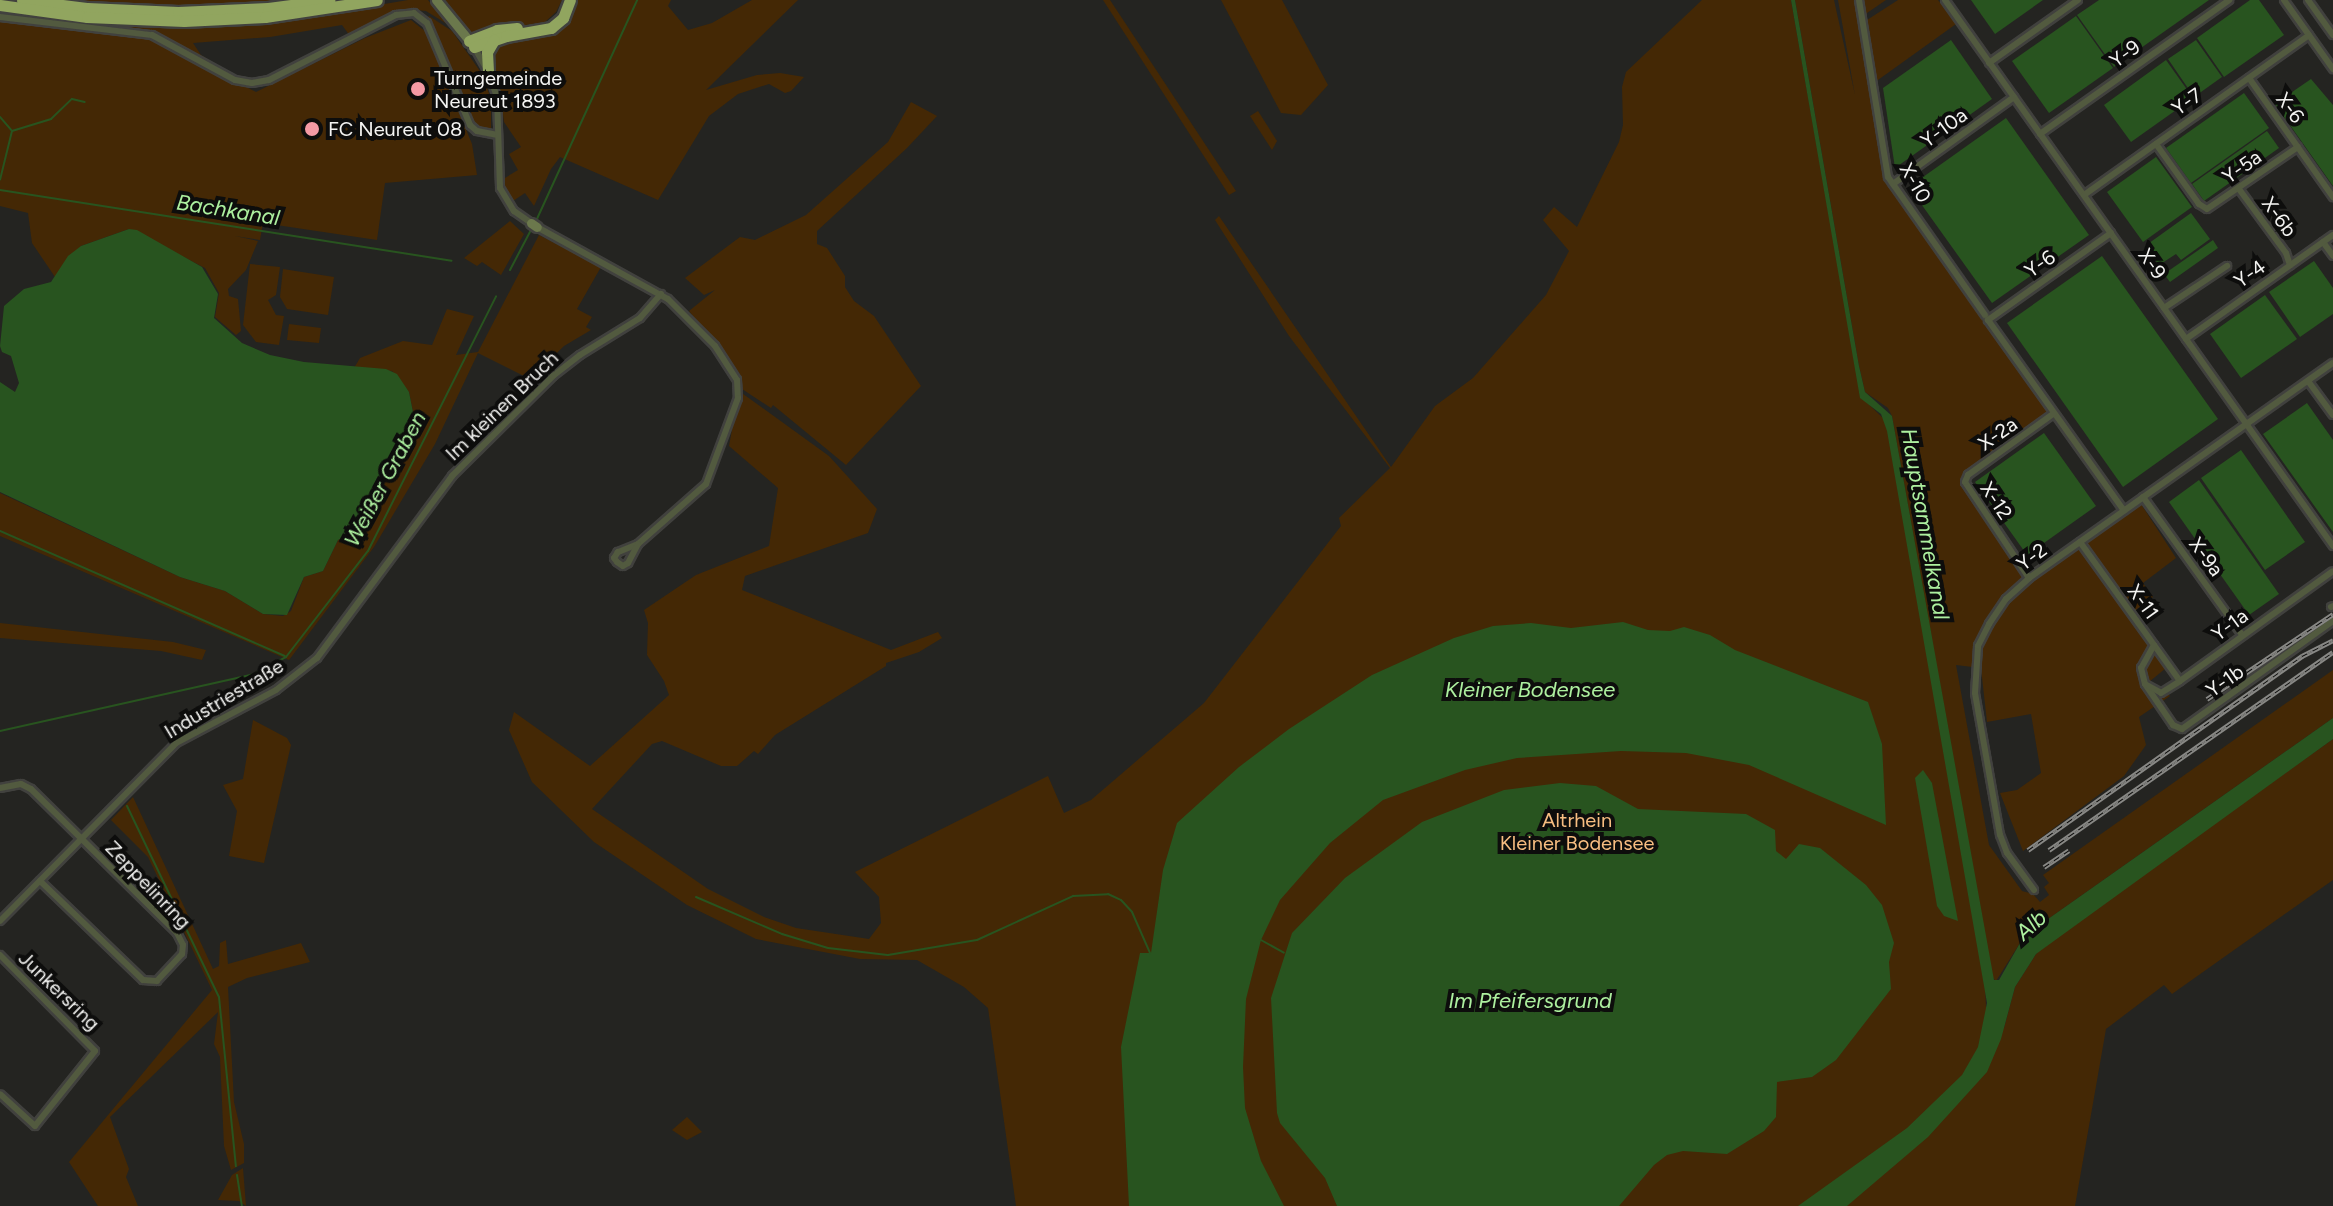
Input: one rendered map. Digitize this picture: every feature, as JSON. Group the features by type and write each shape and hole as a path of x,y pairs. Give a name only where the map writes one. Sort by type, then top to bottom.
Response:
{"highway":[{"path":"22,0 87,8 178,12 268,8 329,0"},
{"path":"0,5 87,17 184,21 279,16 377,0"},
{"path":"471,44 497,30 545,24 558,14 564,0"},
{"path":"471,44 551,28 563,18 570,0"},
{"path":"488,71 487,52 494,40"}],"main road":[{"path":"436,0 471,44"}],"street":[{"name":"X-10","path":"1859,0 1888,177 2124,511"},
{"name":"X-9","path":"1945,0 2333,546"},
{"path":"1989,63 2078,0"},
{"name":"Y-9","path":"2040,134 2229,0"},
{"path":"2284,0 2333,69"},
{"path":"2308,0 2333,35 2317,46"},
{"path":"0,17 152,35 235,80 252,83 269,80 396,15 410,12 427,23 470,125 477,131 498,135"},
{"name":"Y-7","path":"2084,195 2309,35"},
{"path":"471,44 488,71 498,104 500,188 514,211 661,294 715,346 735,374 739,391 706,484 638,544"},
{"name":"X-6","path":"2249,78 2333,197"},
{"name":"Y-10a","path":"1893,184 2014,97"},
{"name":"Y-5a","path":"2156,144 2203,208 2212,208 2298,147"},
{"name":"X-6b","path":"2239,189 2286,253 2290,265"},
{"name":"Y-6","path":"1986,318 2111,233"},
{"name":"Y-4","path":"2186,339 2333,235"},
{"path":"2323,242 2333,256"},
{"path":"2164,308 2227,266"},
{"name":"Im kleinen Bruch","path":"386,564 452,476 526,403 571,361 647,313 661,294"},
{"name":"Y-2","path":"2034,890 2007,853 2000,835 1974,676 1978,646 1989,624 2006,599 2029,578 2333,363"},
{"path":"2308,381 2333,415"},
{"name":"X-2a","path":"1965,482 1968,475 2053,414"},
{"name":"X-12","path":"1965,482 2029,578"},
{"name":"X-9a","path":"2143,497 2242,635"},
{"name":"X-11","path":"2080,542 2180,681"},
{"name":"Industriestraße","path":"0,921 176,743 276,690 317,658 386,564"},
{"name":"Y-1a","path":"2180,681 2333,571"},
{"name":"Y-1b","path":"2145,684 2173,725 2186,728 2333,621"},
{"path":"2154,645 2141,668 2145,684 2161,693 2180,681"},
{"path":"0,788 26,786 82,840"},
{"name":"Zeppelinring","path":"40,881 143,980 157,981 182,954 181,940 82,840"},
{"name":"Junkersring","path":"0,955 95,1051 35,1126 0,1094"}],"green space":[{"path":"59,0 293,0 176,7"},
{"path":"408,0 428,0 447,24 426,11 406,9 350,36 342,25 270,37 193,43 201,55 226,71 155,34 0,13 0,10 88,22 203,26 302,18"},
{"path":"445,0 562,0 556,12 545,22 472,34"},
{"path":"572,0 671,0 668,6 688,30 712,23 752,0 798,0 706,90 757,75 780,73 804,77 785,93 769,84 738,94 709,116 658,200 560,157 534,206 525,193 513,201 500,181 518,170 509,154 521,147 504,122 500,91 489,58 494,44 542,34"},
{"path":"1103,0 1110,0 1236,191 1229,195"},
{"path":"1221,0 1282,0 1328,85 1301,115 1281,113"},
{"name":"Altrhein Kleiner Bodensee","path":"1702,0 1791,0 1861,397 1886,421 1985,983 1986,1008 2004,1028 2015,987 2036,954 2051,940 2333,739 2333,880 2172,994 2164,985 2106,1029 2075,1206 1016,1206 988,1008 964,987 917,960 860,959 756,939 687,905 594,842 532,782 509,730 514,712 590,766 669,695 647,655 648,623 644,610 696,575 769,546 778,488 729,446 739,391 829,456 877,509 868,533 745,576 742,590 891,650 938,632 942,638 919,652 886,663 886,666 775,735 758,754 754,751 737,766 721,766 662,741 652,744 592,809 708,889 764,917 796,928 869,939 881,923 879,897 855,872 1048,776 1064,813 1091,800 1204,703 1341,526 1339,518 1390,468 1289,336 1215,220 1219,216 1391,467 1435,406 1473,378 1546,295 1569,251 1543,220 1554,207 1577,227 1619,142 1623,125 1622,87 1626,72"},
{"path":"1795,0 1834,0 1855,95 1838,0 1886,0 1867,13 1867,20 1898,0 1938,0 1956,24 1871,85 1885,179 2050,413 1961,478 2030,579 2141,504 2176,558 2143,583 2153,597 2129,615 2166,668 2149,682 2158,694 2166,692 2170,696 2139,717 2146,745 2124,776 2023,851 2000,793 2017,790 2041,773 2031,714 1987,722 1981,668 1956,665 1989,845 2022,891 2033,894 2040,902 2049,895 2044,887 2049,883 2043,875 2333,670 2333,718 2041,924 2020,943 1996,981 1992,977 1892,416 1888,408 1865,392"},
{"path":"429,16 452,31 482,74 491,99 491,131 473,125 435,28 427,18"},
{"path":"0,20 152,39 256,92 365,38 411,20 426,32 472,144 477,175 385,183 377,240 263,223 260,240 235,236 258,241 246,270 228,289 229,296 238,299 241,331 236,335 215,317 219,293 205,268 129,229 81,246 55,277 32,243 28,213 0,206"},
{"path":"911,102 937,116 817,231 817,244 827,248 845,276 845,287 854,301 874,316 921,386 846,465 773,405 771,408 742,389 740,374 689,311 715,290 704,295 685,278 740,237 755,240 806,215 888,142"},
{"path":"1258,111 1277,141 1272,150 1250,116"},
{"path":"510,221 524,234 501,275 482,262 477,266 464,258"},
{"path":"539,235 601,267 577,309 592,317 586,327 591,330 564,346 530,379 478,353 435,444 374,547 289,660 0,536 0,493 180,577 225,591 263,614 283,616 291,611 304,577 323,571 338,540 352,533 378,486 389,473 394,454 411,425 413,412 409,392 392,371 354,368 360,358 403,341 432,345 447,309 474,316 456,355 478,352"},
{"path":"250,264 280,267 276,295 268,300 276,315 284,316 279,345 256,342 243,325"},
{"path":"283,269 334,277 328,315 287,309 280,297"},
{"path":"289,324 321,328 319,343 287,340"},
{"path":"0,623 173,642 206,650 202,660 161,651 0,638"},
{"path":"253,720 287,738 291,745 264,863 229,856 237,811 223,785 243,779"},
{"path":"133,797 213,969 219,966 220,943 226,940 228,964 301,943 310,962 247,978 228,987 234,1102 244,1144 244,1163 231,1170 224,1146 220,1057 214,1044 218,1012 110,1117 129,1169 126,1177 138,1206 98,1206 69,1162 212,990 148,857 111,820"},
{"path":"687,1117 702,1132 687,1140 672,1130"},
{"path":"243,1168 246,1206 239,1201 218,1200 232,1175"}],"water":[{"path":"1791,0 1795,0 1865,392 1892,416 1994,980 1999,980 2020,943 2041,924 2333,718 2333,739 2036,954 2015,987 2001,1039 1987,1072 1928,1137 1847,1206 1798,1206 1907,1128 1962,1075 1978,1047 1987,1003 1887,431 1881,414 1860,398"},
{"path":"1971,0 2043,0 1995,34"},
{"path":"2099,0 2209,0 2114,67 2077,15"},
{"path":"2250,0 2259,0 2284,35 2224,77 2197,38"},
{"path":"2076,16 2113,68 2049,113 2012,61"},
{"path":"1951,40 1992,99 1895,168 1883,88"},
{"path":"2196,40 2222,77 2194,97 2168,59"},
{"path":"2166,60 2193,98 2131,142 2104,105"},
{"path":"2311,79 2333,105 2333,186 2275,104"},
{"path":"2244,93 2269,128 2191,183 2166,148"},
{"path":"2006,118 2089,235 1992,303 1909,187"},
{"path":"2267,131 2279,148 2204,201 2192,184"},
{"path":"2156,157 2192,207 2143,242 2107,192"},
{"path":"2191,213 2210,239 2181,260 2176,254 2159,265 2145,246"},
{"path":"129,229 137,230 202,267 218,294 214,318 242,343 270,355 304,362 386,369 397,374 409,392 413,412 411,425 394,454 389,473 378,486 352,533 338,540 323,571 304,577 287,615 263,614 225,591 180,577 0,492 0,382 15,392 19,383 11,356 2,352 0,346 4,306 24,289 51,282 68,256 81,246"},
{"path":"2213,240 2218,248 2170,282 2164,274"},
{"path":"2102,256 2218,419 2123,487 2007,323"},
{"path":"2314,261 2333,288 2333,314 2300,337 2269,292"},
{"path":"2265,295 2297,339 2241,378 2210,334"},
{"path":"2307,403 2333,440 2333,532 2263,434"},
{"path":"2044,433 2096,506 2027,555 1975,482"},
{"path":"2241,450 2305,542 2265,570 2201,478"},
{"path":"2199,480 2279,594 2249,615 2169,502"},
{"name":"Kleiner Bodensee","path":"1623,622 1648,630 1670,631 1684,627 1710,635 1735,650 1868,702 1882,744 1886,825 1749,765 1686,753 1621,751 1517,758 1465,770 1383,800 1330,843 1280,900 1261,940 1246,999 1245,1108 1261,1161 1284,1206 1129,1206 1121,1047 1140,953 1151,953 1163,870 1177,823 1239,767 1289,729 1372,675 1454,638 1493,626 1531,623 1571,628"},
{"path":"1923,770 1932,783 1958,921 1944,916 1937,906 1915,778"},
{"name":"Im Pfeifersgrund","path":"1560,783 1596,786 1638,809 1746,814 1775,830 1776,851 1786,859 1799,844 1820,848 1866,885 1882,905 1894,943 1889,962 1891,989 1836,1060 1812,1077 1777,1082 1776,1117 1764,1131 1727,1154 1683,1151 1667,1155 1654,1165 1619,1206 1337,1206 1325,1178 1280,1123 1277,1113 1271,998 1292,933 1345,878 1422,822 1504,790"}],"waterway":[{"name":"Weißer Graben","path":"536,221 637,0"},
{"path":"12,131 51,119 72,99 85,102"},
{"path":"0,117 12,131 0,180"},
{"name":"Bachkanal","path":"0,190 451,261"},
{"name":"Weißer Graben","path":"510,270 533,226"},
{"name":"Weißer Graben","path":"0,731 254,674 286,657 368,551 496,296"},
{"path":"0,531 285,656"},
{"path":"127,806 219,997 236,1166"},
{"path":"696,897 782,934 828,948 888,955 977,940 1073,896 1108,894 1121,900 1132,912 1150,953"},
{"path":"1261,940 1284,953"},
{"path":"237,1175 242,1206"}],"railway":[{"path":"2207,699 2333,614"},
{"path":"2028,850 2302,656 2333,640"},
{"path":"2049,850 2333,652"},
{"path":"2044,867 2069,850"}],"place":[{"name":"Turngemeinde Neureut 1893","path":"418,89"},
{"name":"FC Neureut 08","path":"312,129"}],"water label":[{"name":"Hauptsammelkanal","path":"1925,524"},
{"name":"Alb","path":"2031,925"}]}
